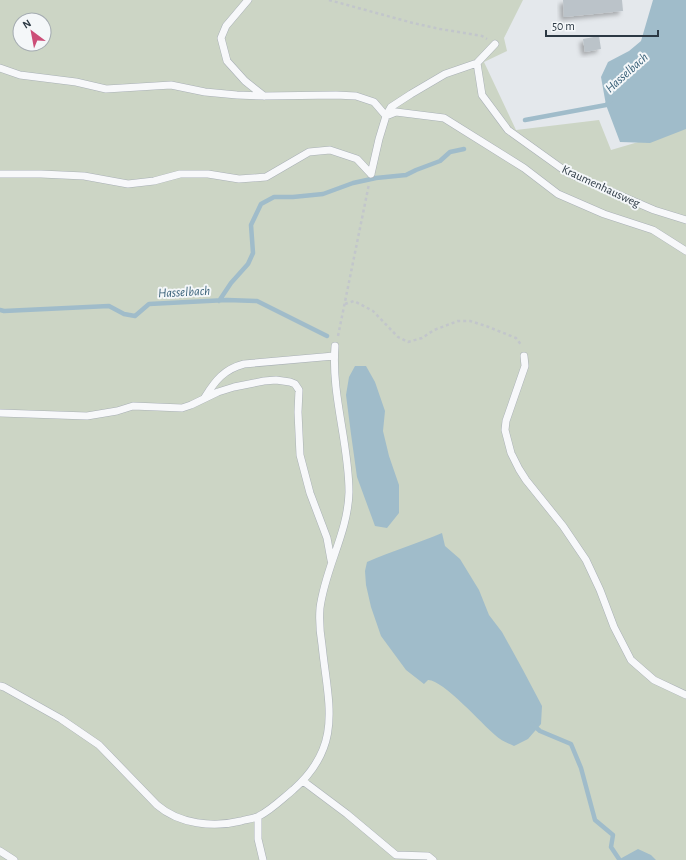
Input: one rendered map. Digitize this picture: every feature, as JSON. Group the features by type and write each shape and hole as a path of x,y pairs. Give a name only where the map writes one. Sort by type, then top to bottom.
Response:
{"lane":[{"path":"248,0 226,26 221,38 227,61 245,80 264,96"},
{"path":"0,174 84,176 128,184 154,181 180,174 208,174 239,179 266,177 309,152 330,150 357,159 371,174 379,139 386,116 391,106 445,74 477,63 495,44"},
{"name":"Kraumenhausweg","path":"477,63 482,95 508,130 568,174 654,210 686,220"},
{"path":"0,68 20,75 76,82 106,89 171,84 205,92 264,96 356,96 374,102 386,116"},
{"path":"386,116 396,112 444,118 524,168 558,194 604,214 653,230 686,251"},
{"path":"0,686 61,719 99,745 157,805 165,812 178,819 197,823 218,824 238,822 258,817 303,781 324,749 329,733 330,714 320,629 320,609 324,589 343,532 348,509 349,491 335,387 335,346"},
{"path":"205,397 214,382 230,368 236,366 251,363 334,356"},
{"path":"524,356 525,366 505,430 514,458 526,480 563,526 586,560 600,590 614,627 631,660 654,680 686,695"},
{"path":"0,413 87,416 117,411 133,406 182,408 205,397 234,387 264,381 285,381 295,384 298,387 300,455 310,493 328,538 331,565"},
{"path":"303,781 347,814 396,855 428,856 433,860"},
{"path":"258,817 258,839 263,860"},
{"path":"0,851 14,860"}],"path":[{"path":"329,0 413,23 482,36 495,44"},
{"path":"335,346 368,190"},
{"path":"345,304 354,301 373,311 398,337 408,342 422,338 434,330 458,320 470,321 516,338 523,348 524,356"}],"green space":[{"path":"0,0 523,0 504,38 507,51 484,62 516,130 599,120 611,150 686,128 686,860 0,860"}],"water":[{"path":"653,0 686,0 686,129 650,143 620,142 606,105 601,77 608,62 629,51 641,41"},
{"path":"355,366 366,366 375,382 385,411 383,431 389,456 399,485 399,513 387,528 375,526 357,477 346,395 349,377"},
{"path":"442,533 445,546 460,559 479,590 489,615 502,632 542,706 541,724 528,739 514,746 497,737 443,687 428,680 424,684 406,670 381,636 371,607 366,585 365,571 367,562"},
{"path":"638,849 651,855 656,860 618,860"}],"building":[{"path":"563,0 622,0 623,11 564,17"},
{"path":"599,36 601,49 585,52 583,39"}],"waterway":[{"name":"Hasselbach","path":"525,120 606,105 610,101"},
{"name":"Hasselbach","path":"219,301 231,283 248,264 253,253 251,225 261,204 274,197 323,194 353,183 376,178 406,175 440,161 450,152 464,149"},
{"name":"Hasselbach","path":"0,310 109,306 124,314 135,316 149,304 227,300 257,301 327,336"},
{"path":"532,724 540,731 571,744 581,768 595,820 613,835 611,847 619,859"}]}
